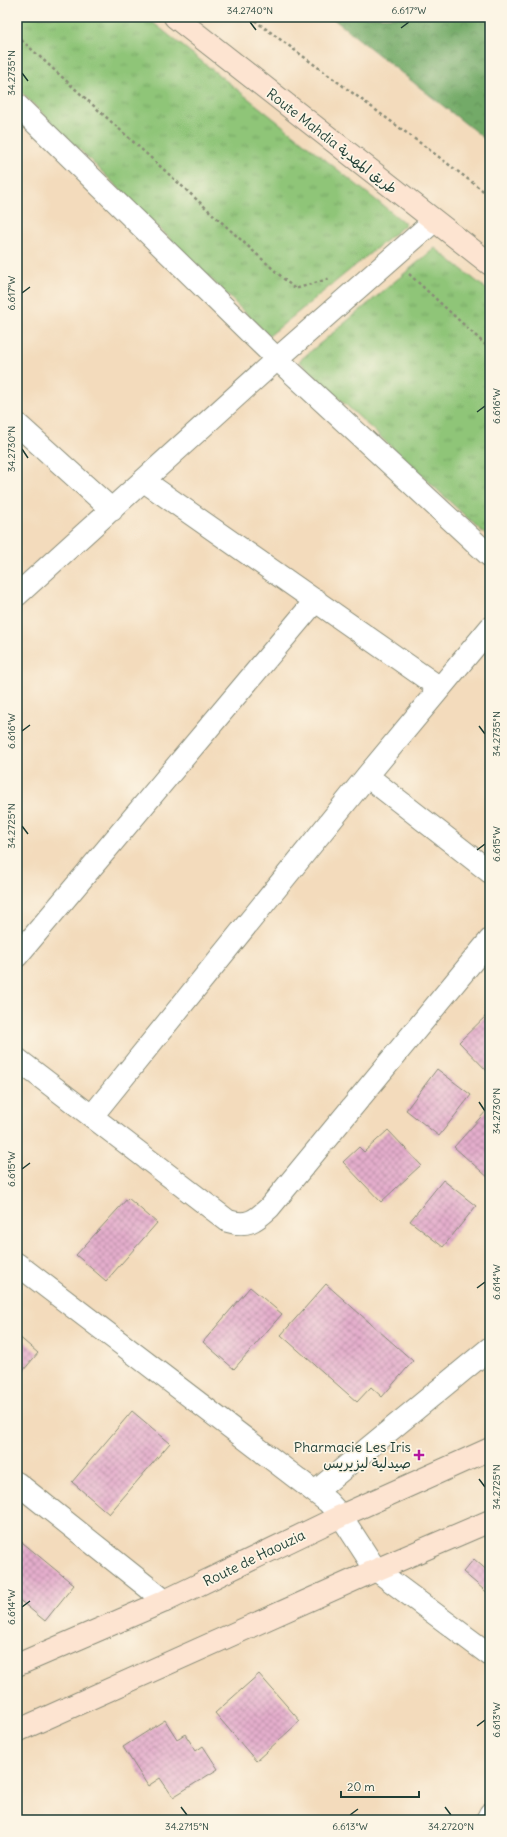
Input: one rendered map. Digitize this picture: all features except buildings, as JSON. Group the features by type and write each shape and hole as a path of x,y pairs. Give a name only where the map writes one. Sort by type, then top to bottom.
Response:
{"street":[{"name":"Route Mahdia طريق المهدية","path":"175,17 490,264"},
{"path":"17,105 277,359 490,556"},
{"path":"17,595 277,359 434,221"},
{"path":"17,424 112,510"},
{"path":"144,481 440,688"},
{"path":"17,956 316,600"},
{"path":"92,1116 367,776 490,628"},
{"path":"367,776 490,872"},
{"path":"17,1059 228,1221 239,1225 250,1223 260,1217 269,1208 490,940"},
{"path":"17,1264 328,1502 341,1516 376,1570 490,1655"},
{"path":"315,1492 490,1348"},
{"name":"Route de Haouzia","path":"17,1665 164,1601 341,1516 490,1449"},
{"path":"17,1483 164,1601"},
{"path":"17,1731 376,1570 490,1521"},
{"path":"487,1820 490,1814"}],"path":[{"path":"250,17 436,154 490,196"},
{"path":"17,36 295,289 332,277"},
{"path":"392,259 490,349"}],"green space":[{"path":"17,17 146,17 406,224 269,336 17,88"},
{"path":"331,17 490,17 490,143"},
{"path":"435,248 490,292 490,539 299,361"}],"place":[{"name":"Pharmacie Les Iris صيدلية ليزيريس","path":"419,1455"}]}
